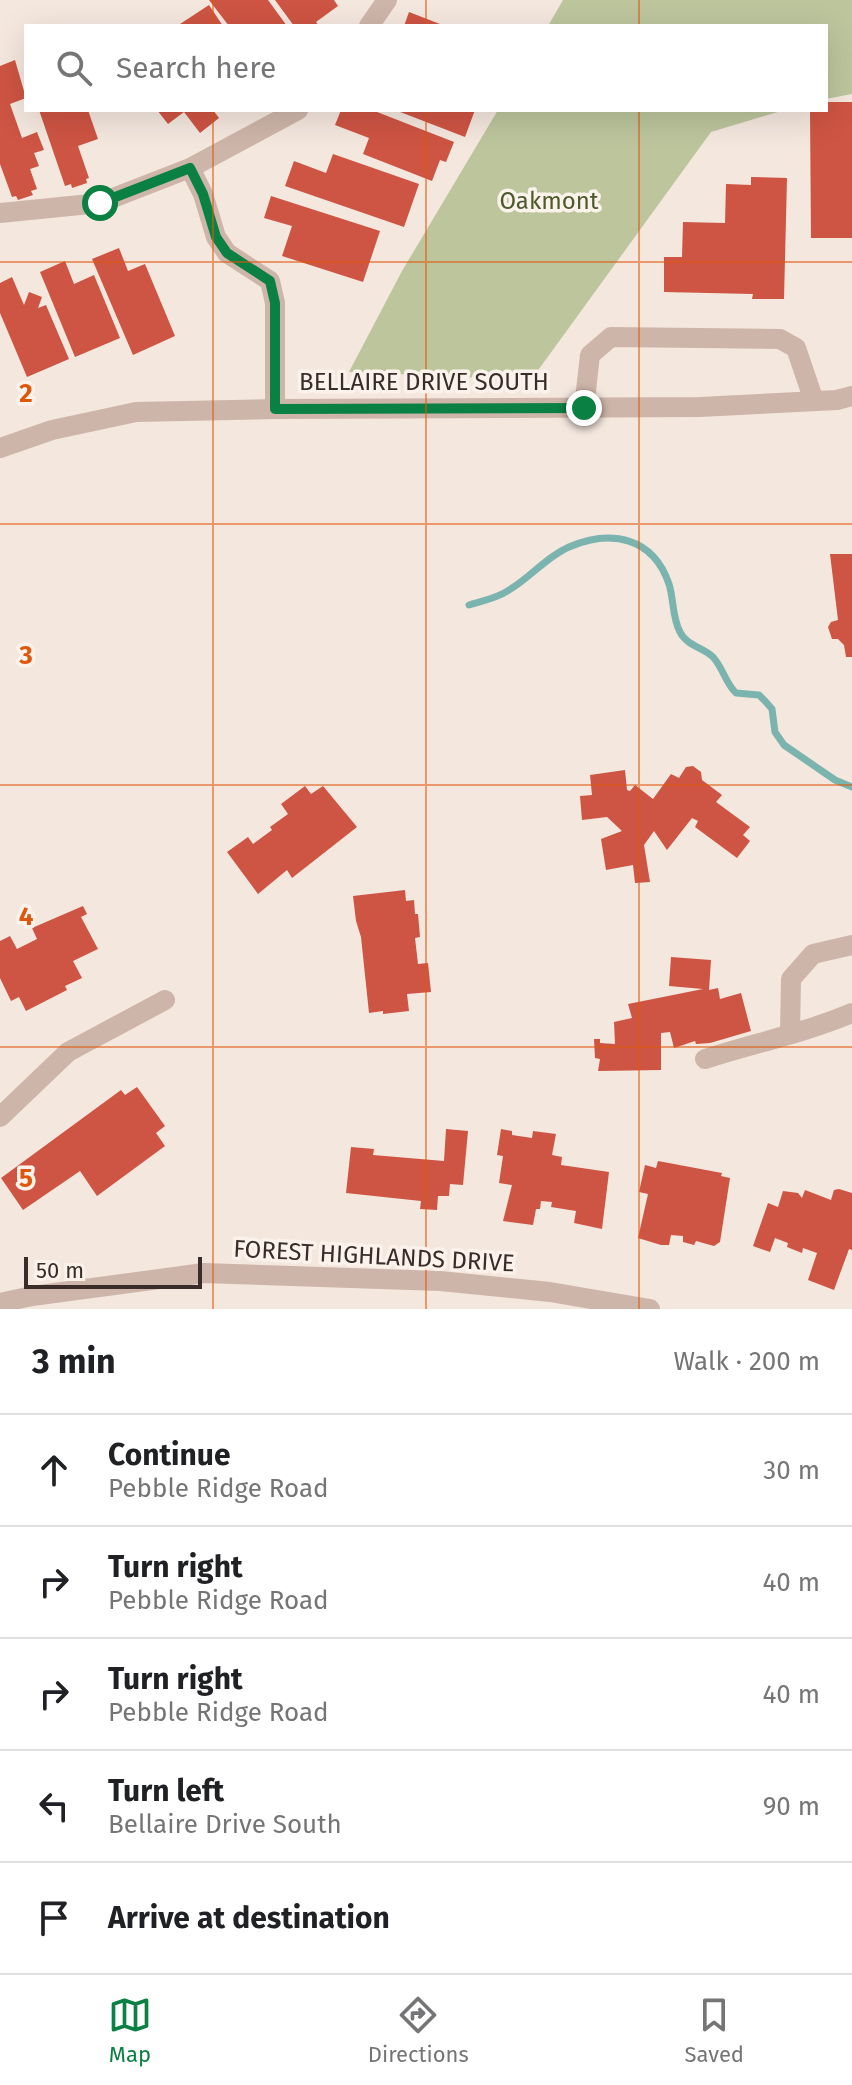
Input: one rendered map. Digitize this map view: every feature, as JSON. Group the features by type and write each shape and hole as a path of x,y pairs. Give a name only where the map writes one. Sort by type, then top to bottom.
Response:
{"street":[{"path":"370,24 387,0"},
{"path":"0,213 100,203 190,168 294,112"},
{"path":"190,168 203,194 216,237 227,253 270,281 275,303 275,409"},
{"path":"584,408 590,355 611,337 780,339 796,348 814,401"},
{"name":"BELLAIRE DRIVE SOUTH","path":"0,448 52,430 136,412 700,407 852,396"},
{"path":"790,1034 791,979 813,954 852,945"},
{"path":"0,1117 68,1052 165,1000"},
{"path":"705,1059 820,1027 852,1013"},
{"name":"FOREST HIGHLANDS DRIVE","path":"0,1303 204,1273 440,1281 550,1292 650,1309"}],"green space":[{"path":"563,0 852,0 852,94 828,99 828,24 549,24"},
{"name":"Oakmont","path":"497,112 777,112 711,132 531,380 349,372 402,271"}],"building":[{"path":"209,0 268,0 286,24 227,24"},
{"path":"275,0 334,0 338,6 316,22 318,24 293,24"},
{"path":"209,5 222,24 180,24"},
{"path":"409,12 440,24 405,24"},
{"path":"15,60 24,99 10,104 22,138 37,132 44,150 34,153 39,166 30,169 37,189 31,191 33,195 18,200 16,196 12,197 0,164 0,66"},
{"path":"828,102 852,102 852,238 811,238 810,112 828,112"},
{"path":"40,112 89,112 98,139 78,146 89,178 86,179 87,183 72,188 71,184 65,186"},
{"path":"159,112 184,112 168,124"},
{"path":"184,112 214,112 219,118 200,133"},
{"path":"340,112 377,112 454,142 446,162 440,160 432,181 363,154 369,138 335,125"},
{"path":"400,112 474,112 465,137"},
{"path":"333,154 419,184 404,227 285,186 294,161 326,173"},
{"path":"751,177 787,178 784,299 752,299 753,294 664,292 664,257 682,257 683,222 725,223 726,184 751,185"},
{"path":"271,196 380,231 363,282 282,256 292,226 264,218"},
{"path":"119,248 128,271 145,264 175,336 133,355 92,259"},
{"path":"65,261 74,284 94,275 120,338 75,357 40,272"},
{"path":"12,277 24,305 29,292 42,297 38,308 46,305 69,359 27,377 0,313 0,283"},
{"path":"830,554 852,554 852,657 846,657 844,645 838,639 832,639 828,627 838,620"},
{"path":"693,766 701,772 702,780 722,795 716,802 750,827 743,835 750,841 737,858 695,827 698,821 692,818 667,850 654,831 644,845 650,882 635,883 633,865 606,870 601,839 622,831 607,817 582,820 580,796 592,795 590,775 625,770 627,790 630,791 635,785 653,799 671,774 679,778 686,767"},
{"path":"305,786 311,794 323,786 357,827 292,878 287,870 258,894 227,852 248,837 253,844 272,830 270,827 288,814 281,804"},
{"path":"405,890 406,901 414,900 415,914 418,914 420,937 415,938 418,964 428,963 431,992 407,994 409,1011 369,1013 353,896"},
{"path":"83,906 87,914 81,917 98,949 73,961 82,978 65,986 67,990 26,1011 19,997 11,1001 0,978 0,941 10,936 17,949 37,939 32,928"},
{"path":"671,957 711,960 709,990 718,988 720,999 741,993 751,1031 710,1043 696,1044 695,1041 674,1048 670,1032 661,1033 661,1070 598,1071 600,1059 595,1058 594,1039 600,1039 600,1043 615,1044 614,1022 632,1018 628,1004 703,989 669,986"},
{"path":"137,1087 165,1126 156,1133 165,1146 97,1196 80,1171 23,1210 1,1178 121,1090 125,1095"},
{"path":"446,1129 468,1131 463,1185 450,1184 449,1196 438,1196 437,1210 420,1209 421,1201 346,1193 351,1147 374,1149 373,1155 444,1161"},
{"path":"501,1129 512,1131 512,1135 532,1138 533,1131 556,1134 552,1155 562,1157 561,1165 609,1172 602,1229 574,1223 576,1211 551,1207 552,1202 541,1201 533,1225 503,1221 512,1185 499,1183 503,1156 497,1155"},
{"path":"658,1161 722,1173 721,1176 730,1178 720,1242 714,1246 696,1241 694,1245 683,1242 683,1236 671,1235 669,1245 661,1245 638,1238 648,1194 639,1192 645,1165 656,1168"},
{"path":"805,1190 831,1200 834,1190 852,1193 852,1250 849,1249 834,1290 808,1280 817,1253 803,1248 802,1253 775,1238 770,1252 753,1246 768,1203 778,1207 783,1191 798,1193 802,1198"}],"waterway":[{"path":"469,605 505,593 569,547 600,539 629,541 653,556 662,568 683,637 713,657 736,693 759,695 765,701 772,709 775,732 784,745 835,780 852,787"}],"route":[{"path":"100,203 190,168 203,194 216,237 227,253 270,281 275,303 275,409 584,408"}]}
